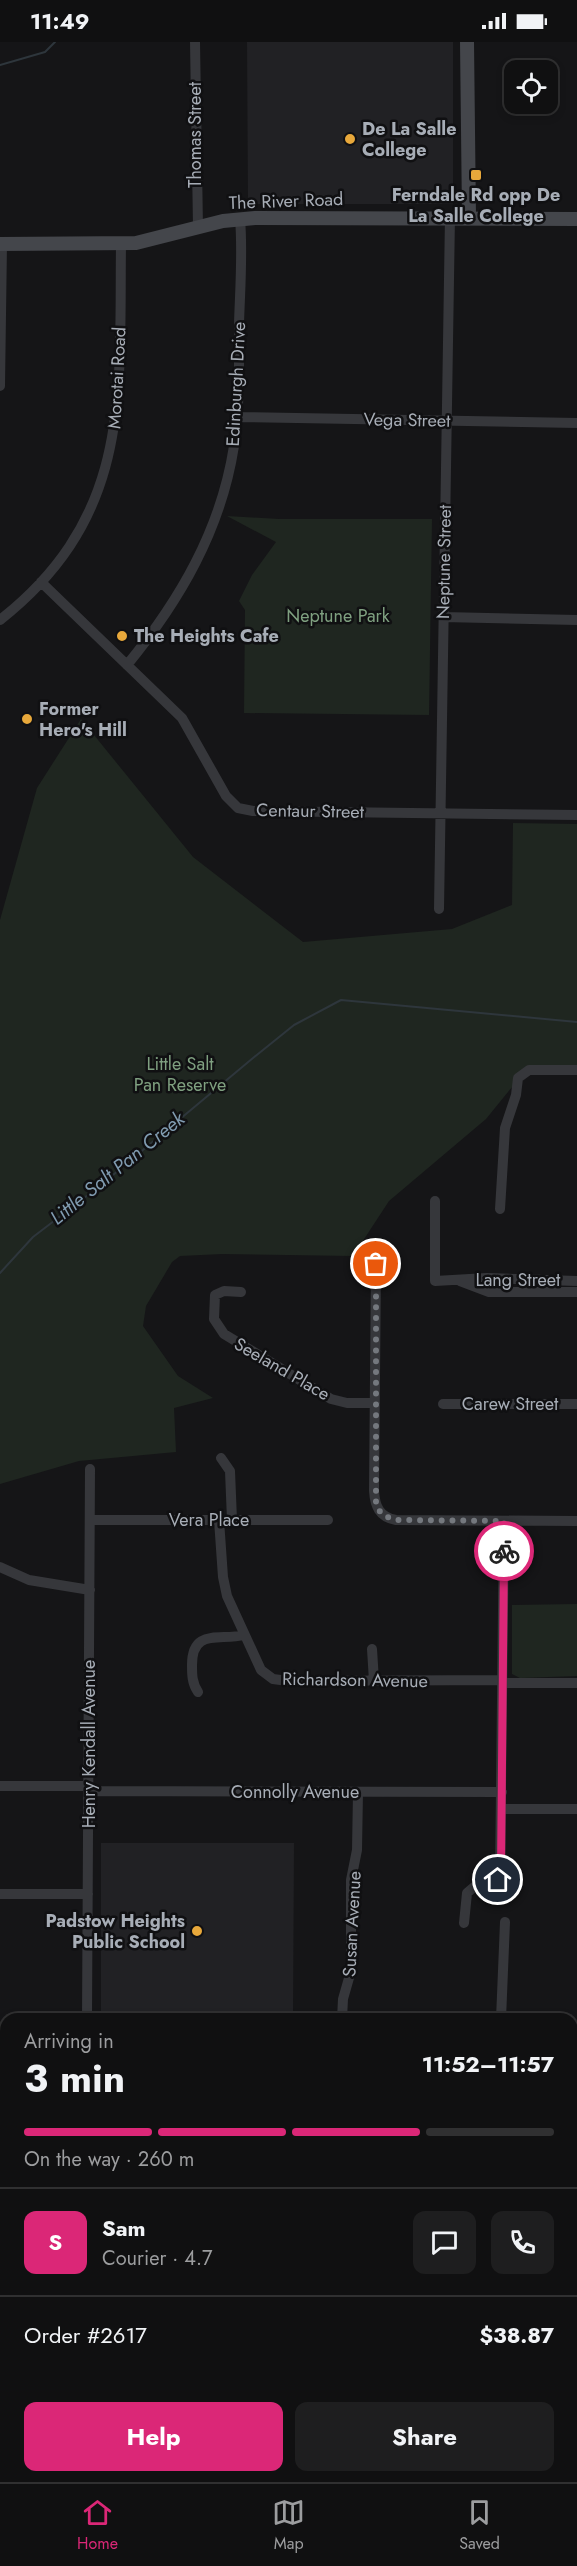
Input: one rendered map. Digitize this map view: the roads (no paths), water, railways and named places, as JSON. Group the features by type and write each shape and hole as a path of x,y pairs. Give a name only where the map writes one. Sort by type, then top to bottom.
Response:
{"main road":[{"path":"467,42 469,217"},
{"name":"The River Road","path":"1,244 121,244 151,240 240,219 450,216 577,219"}],"street":[{"name":"Thomas Street","path":"195,42 198,228"},
{"name":"Neptune Street","path":"439,909 450,216"},
{"name":"Edinburgh Drive","path":"128,665 179,596 206,543 227,481 237,417 240,219"},
{"path":"0,386 1,244"},
{"name":"Morotai Road","path":"0,620 41,582 66,550 89,512 110,454 119,399 121,244"},
{"name":"Vega Street","path":"237,417 577,423"},
{"name":"Centaur Street","path":"41,582 187,725 221,787 238,808 253,811 577,815"},
{"path":"443,617 577,620"},
{"path":"500,1209 504,1133 518,1078 525,1071 577,1070"},
{"name":"Lang Street","path":"435,1201 435,1281 487,1278 577,1281"},
{"path":"376,1264 374,1491 378,1510 388,1518 396,1520 577,1521"},
{"name":"Lang Street","path":"460,1281 489,1292 577,1292"},
{"name":"Seeland Place","path":"241,1292 224,1291 215,1295 214,1319 224,1334 331,1399 347,1403 375,1403"},
{"name":"Carew Street","path":"442,1404 577,1404"},
{"path":"221,1458 230,1472 232,1520"},
{"name":"Henry Kendall Avenue","path":"87,2013 90,1469"},
{"name":"Vera Place","path":"91,1520 328,1520"},
{"name":"Richardson Avenue","path":"219,1520 223,1584 261,1670 273,1678 577,1683"},
{"path":"464,1923 466,1893 474,1887 495,1884 500,1877 504,1521"},
{"path":"0,1567 28,1580 90,1590"},
{"path":"198,1692 192,1678 193,1652 197,1643 206,1638 244,1635"},
{"path":"372,1649 374,1681"},
{"name":"Connolly Avenue","path":"0,1786 88,1789 502,1792"},
{"name":"Susan Avenue","path":"343,2013 351,1971 351,1880 357,1856 358,1792"},
{"path":"502,1809 577,1809"},
{"path":"0,1894 88,1894"},
{"path":"501,2013 505,1922"}],"waterway":[{"path":"0,65 45,52 55,42"},
{"name":"Little Salt Pan Creek","path":"0,1273 33,1237 101,1185 294,1025 341,1000 577,1022"}],"place":[{"name":"De La Salle College","path":"350,139"},
{"name":"Ferndale Rd opp De La Salle College","path":"476,175"},
{"name":"The Heights Cafe","path":"122,636"},
{"name":"Former Hero's Hill","path":"27,719"},
{"name":"Padstow Heights Public School","path":"197,1931"}],"park label":[{"name":"Neptune Park","path":"338,616"},
{"name":"Little Salt Pan Reserve","path":"180,1074"}]}
